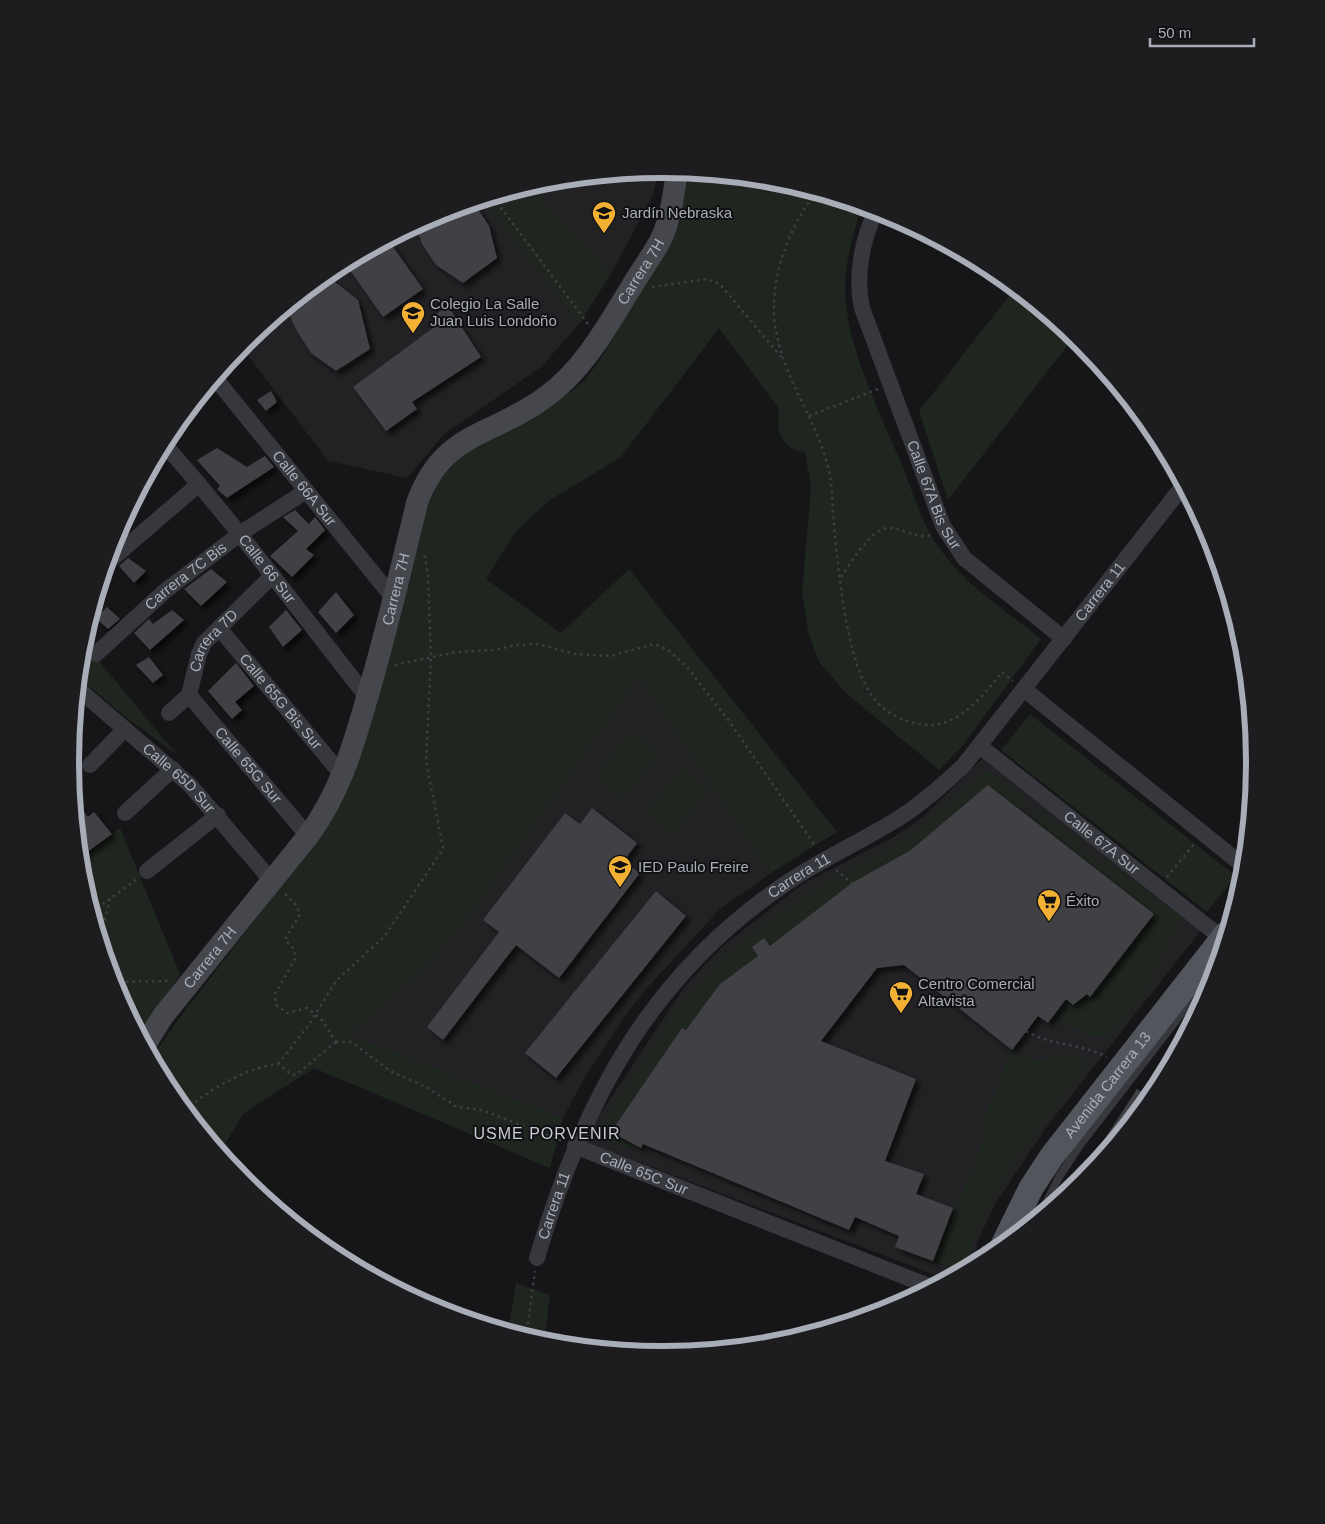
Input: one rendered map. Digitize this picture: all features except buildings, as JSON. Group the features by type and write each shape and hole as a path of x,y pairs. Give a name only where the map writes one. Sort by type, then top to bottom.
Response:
{"main road":[{"name":"Avenida Carrera 13","path":"1009,1231 1041,1172 1216,948"}],"street":[{"name":"Carrera 7H","path":"149,1039 163,1016 190,981 270,880 308,836 323,814 343,776 376,667 417,503 423,485 433,468 460,443 517,415 547,396 573,373 599,339 662,237 676,178"},
{"name":"Calle 67A Bis Sur","path":"874,218 862,259 858,285 862,308 945,530 964,558 1064,639"},
{"name":"Calle 66A Sur","path":"219,383 394,598"},
{"name":"Calle 66 Sur","path":"169,450 241,533 272,577 367,697"},
{"path":"117,554 199,484"},
{"name":"Carrera 11","path":"537,1258 575,1146 615,1066 646,1018 681,974 700,953 744,915 790,880 905,814 941,787 981,747 1179,491"},
{"name":"Carrera 7C Bis","path":"96,654 165,591 241,533 306,492"},
{"name":"Carrera 7D","path":"169,713 189,695 199,654 204,643 272,577"},
{"name":"Calle 65G Bis Sur","path":"218,628 343,776"},
{"path":"1025,690 1237,861"},
{"name":"Calle 65D Sur","path":"83,695 173,768 218,816 270,880"},
{"name":"Calle 65G Sur","path":"189,695 308,836"},
{"path":"90,765 125,729"},
{"name":"Calle 67A Sur","path":"981,747 1158,888 1220,934"},
{"path":"125,813 173,768"},
{"path":"147,871 218,816"},
{"name":"Calle 65C Sur","path":"575,1146 924,1284"}],"lane":[{"path":"1048,1200 1059,1178 1080,1145 1199,992"}],"path":[{"path":"813,198 791,233 779,268 774,315 782,358 796,395 814,425 829,471 840,578 857,665 875,699 895,717 920,725 944,725 974,706 1002,672 1025,690"},
{"path":"497,202 599,339"},
{"path":"629,290 707,279 720,284 782,358"},
{"path":"809,416 890,385"},
{"path":"840,578 864,544 879,530 890,528 923,537 945,530"},
{"path":"192,1107 205,1096 239,1076 263,1066 278,1064 303,1033 340,977 384,937 441,852 442,846 426,762 431,658 428,576 423,545"},
{"path":"376,667 456,652 494,650 515,644 538,644 576,654 611,656 654,644 667,649 687,667 729,721 824,860 852,883"},
{"path":"1158,888 1203,833"},
{"path":"98,908 147,871"},
{"path":"270,880 297,906 300,914 286,935 285,940 294,949 296,957 275,994 276,1005 287,1012 307,1008 315,1014 336,1042"},
{"path":"103,927 111,898"},
{"path":"122,982 190,981"},
{"path":"1026,1031 1045,1039 1083,1046 1122,1067"},
{"path":"278,1064 292,1075 296,1074 336,1042 351,1042 392,1072 426,1087 457,1107 482,1110 575,1146"},
{"name":"Carrera 11","path":"527,1330 537,1258"}],"shaded area":[{"name":"Jardín Nebraska","path":"657,178 653,195 611,274 536,192 586,183"},
{"path":"688,179 739,183 776,189 814,198 860,213 848,257 845,288 851,333 866,381 904,470 919,511 934,540 950,562 987,597 1041,639 964,744 939,770 847,694 819,662 808,632 802,591 811,487 805,453 790,447 781,438 778,425 779,409 719,328 621,457 547,502 514,534 486,579 561,633 629,569 837,832 771,873 639,677 480,902 429,964 350,1035 563,1118 550,1168 314,1068 243,1114 223,1146 199,1117 156,1052 177,1021 319,837 427,508 437,485 449,468 466,450 568,394 584,381 600,360 679,224"},
{"path":"536,192 611,274 579,324 487,205"},
{"name":"Colegio La Salle Juan Luis Londoño","path":"487,205 579,324 541,367 444,434 407,478 328,461 246,353 307,299 371,256 404,238"},
{"path":"1011,294 1069,343 948,500 919,411"},
{"path":"90,650 177,755 127,718 85,682"},
{"name":"IED Paulo Freire","path":"639,677 771,873 719,910 647,988 628,1012 586,1075 563,1118 349,1035 429,964 480,902"},
{"path":"1030,714 1235,875 1235,878 1207,912 1001,750"},
{"path":"632,731 660,753 623,799 595,776"},
{"name":"Centro Comercial Altavista","path":"985,756 1202,929 1045,1129 995,1204 977,1243 975,1254 939,1276 586,1142 591,1128 686,985 723,946 803,884 892,838 922,818"},
{"path":"682,767 710,790 673,835 645,813"},
{"path":"988,771 1026,798 1019,809 988,785 911,850 770,946 764,938 752,947 758,956 720,984 686,1030 682,1028 611,1131 641,1148 624,1148 614,1144 606,1137 602,1132 604,1121 674,1012 724,956 774,917 846,870 896,845 915,832 982,773"},
{"path":"1039,809 1083,842 1079,848 1101,864 1105,859 1181,918 1145,992 1109,1038 1087,1034 1052,1017 1066,999 1073,1005 1087,995 1090,997 1154,914 1032,818"},
{"path":"120,828 180,974 144,1029 123,985 110,950 99,913 87,855"},
{"path":"1012,1050 1034,1061 1068,1055 1089,1064 1016,1160 985,1212 967,1260 953,1268 933,1261 982,1145 983,1122"},
{"path":"516,1283 550,1295 545,1334 509,1325"}],"place":[{"name":"Jardín Nebraska","path":"604,234"},
{"name":"Colegio La Salle Juan Luis Londoño","path":"413,334"},
{"name":"IED Paulo Freire","path":"620,888"},
{"name":"Éxito","path":"1049,922"},
{"name":"Centro Comercial Altavista","path":"901,1014"}],"district":[{"name":"USME PORVENIR","path":"547,1133"}]}
